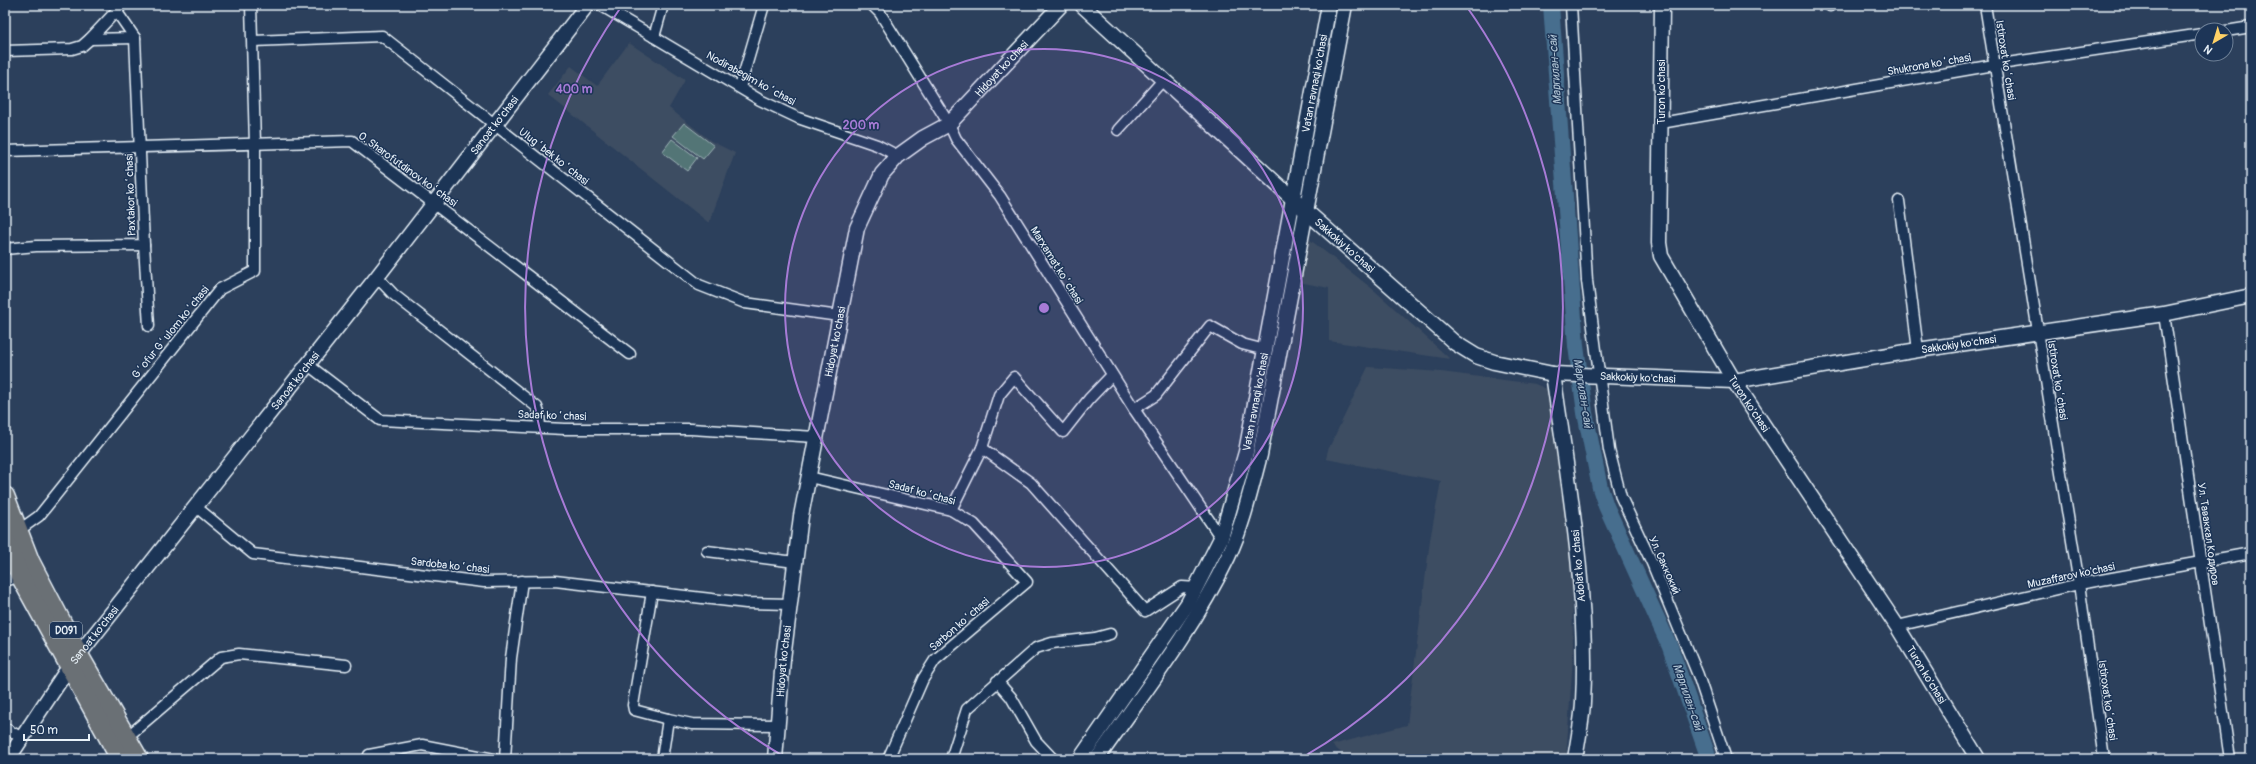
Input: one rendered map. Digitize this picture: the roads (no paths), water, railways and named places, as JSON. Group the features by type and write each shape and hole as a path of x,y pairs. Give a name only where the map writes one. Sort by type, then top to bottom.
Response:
{"highway":[{"name":"D091","path":"5,496 12,535 12,579 74,661 127,737 140,759"},
{"name":"D091","path":"12,535 30,561 74,661 120,759"}],"street":[{"name":"Gʻofur Gʻulom koʻchasi","path":"12,535 39,516 220,289 255,271 255,144 251,5"},
{"name":"Sanoat ko'chasi","path":"8,759 74,661 377,277 587,5"},
{"name":"Nodirabegim koʻchasi","path":"600,5 760,100 798,118 877,145 898,156"},
{"path":"654,37 663,5"},
{"path":"740,87 764,5"},
{"name":"Marxamat koʻchasi","path":"872,5 880,13 949,124 956,139 1000,196 1112,375 1221,538"},
{"name":"Hidoyat ko'chasi","path":"774,759 779,726 781,680 795,562 808,477 857,228 882,174 898,156 923,138 949,124 1061,5"},
{"name":"Sakkokiy ko'chasi","path":"1082,5 1306,211 1455,343 1476,356 1494,362 1553,374 1734,381 1918,350 2164,314 2251,296"},
{"name":"Vatan ravnaqi ko'chasi","path":"1080,759 1174,625 1197,588 1221,538 1246,452 1329,5"},
{"name":"Vatan ravnaqi ko'chasi","path":"1097,759 1200,610 1229,556 1243,515 1260,455 1345,5"},
{"name":"Ул. Саккокий","path":"1571,5 1587,281 1610,450 1621,496 1652,563 1698,674 1726,759"},
{"name":"Turon ko'chasi","path":"1662,5 1658,243 1661,256 1734,381 1897,626 1978,759"},
{"name":"Istiroxat koʻchasi","path":"1985,5 2079,584 2104,759"},
{"path":"5,51 72,49 82,46 119,9 135,38 90,39"},
{"path":"2234,29 2251,27"},
{"name":"Shukrona koʻchasi","path":"1661,123 1994,65 2194,35"},
{"name":"Ulugʻbek koʻchasi","path":"253,41 382,36 699,285 745,303 839,316"},
{"name":"Paxtakor koʻchasi","path":"5,249 36,246 144,245 135,38"},
{"path":"1118,130 1164,79"},
{"name":"O. Sharofutdinov koʻchasi","path":"5,151 352,141 434,202 630,354"},
{"path":"1899,201 1918,350"},
{"path":"144,245 149,326"},
{"path":"377,277 393,294 537,407 540,413 540,427"},
{"name":"Ул. Таваккал Кодиров","path":"2164,314 2230,759"},
{"path":"1134,409 1156,395 1210,326 1242,344 1265,350"},
{"name":"Sadaf koʻchasi","path":"307,364 380,420 540,427 691,429 815,436"},
{"name":"Adolat koʻchasi","path":"1553,374 1574,522 1583,626 1583,702 1575,759"},
{"path":"951,510 982,448 999,395 1014,377 1063,432 1089,399 1112,375"},
{"path":"982,448 1031,483 1145,611 1182,587 1197,588"},
{"name":"Sadaf koʻchasi","path":"808,477 951,510 974,524 1027,582"},
{"name":"Sardoba koʻchasi","path":"195,506 253,554 484,582 555,580 746,603 791,604"},
{"path":"707,551 795,562"},
{"name":"Muzaffarov ko'chasi","path":"1897,626 2079,584 2251,553"},
{"path":"505,759 511,658 522,581"},
{"name":"Sarbon koʻchasi","path":"888,759 923,679 935,660 1027,582"},
{"path":"652,592 633,705 634,710 640,713 692,724 779,726"},
{"path":"951,759 967,709 1036,648 1052,643 1096,638 1110,634"},
{"path":"127,737 221,657 239,654 346,666"},
{"path":"997,681 1011,697 1036,741 1053,759"},
{"path":"662,759 668,719"},
{"path":"5,728 22,738"},
{"path":"369,755 422,746 494,759"}],"waterway":[{"name":"Маргилан-сай","path":"1551,5 1576,346 1585,413 1600,488 1606,506 1670,647 1709,759"}]}
